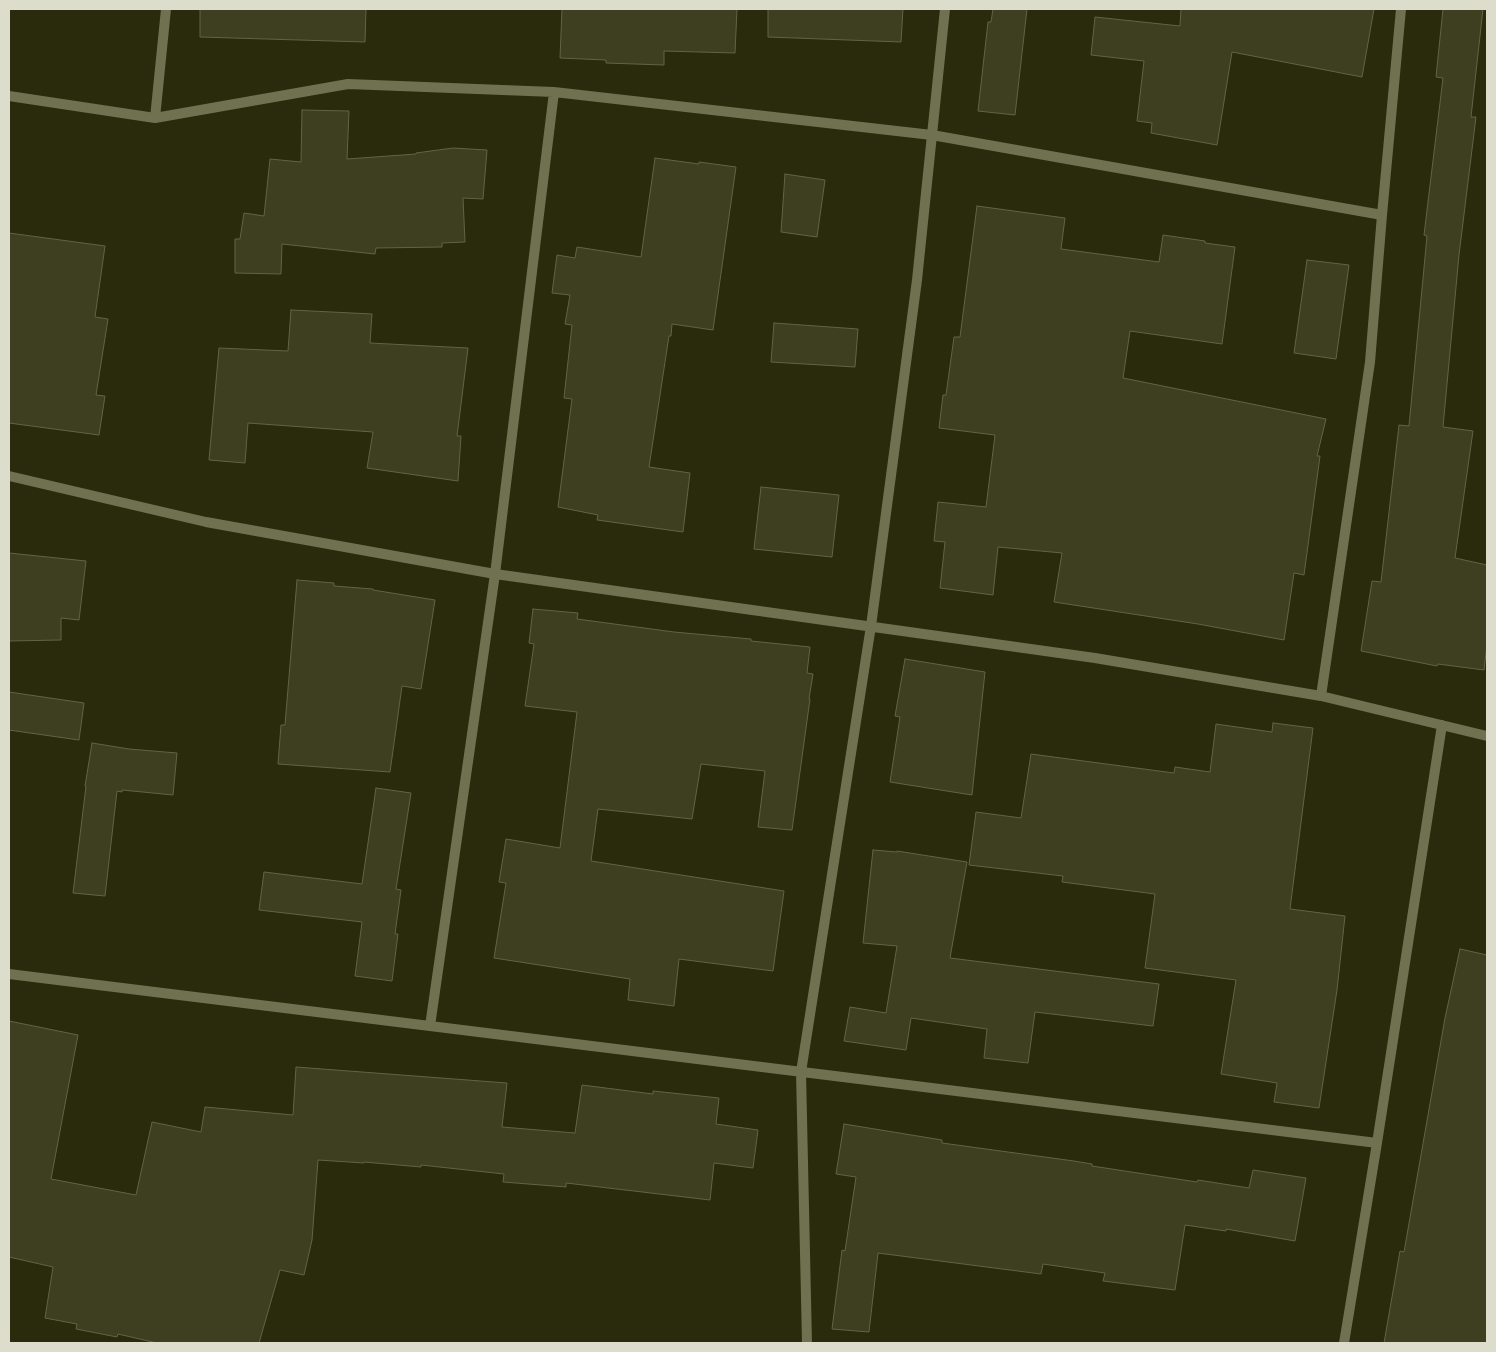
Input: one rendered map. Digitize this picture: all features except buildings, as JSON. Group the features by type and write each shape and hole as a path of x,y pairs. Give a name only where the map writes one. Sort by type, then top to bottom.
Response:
{"street":[{"path":"155,118 166,9"},
{"path":"807,1343 801,1072 871,626 917,280 945,9"},
{"path":"1321,696 1370,362 1401,9"},
{"path":"9,96 155,118 348,84 554,92 932,135 1382,215"},
{"path":"430,1026 495,574 554,92"},
{"path":"9,476 206,522 495,574 1095,658 1321,696 1487,736"},
{"path":"1344,1343 1442,725"},
{"path":"9,974 1377,1143"}]}
